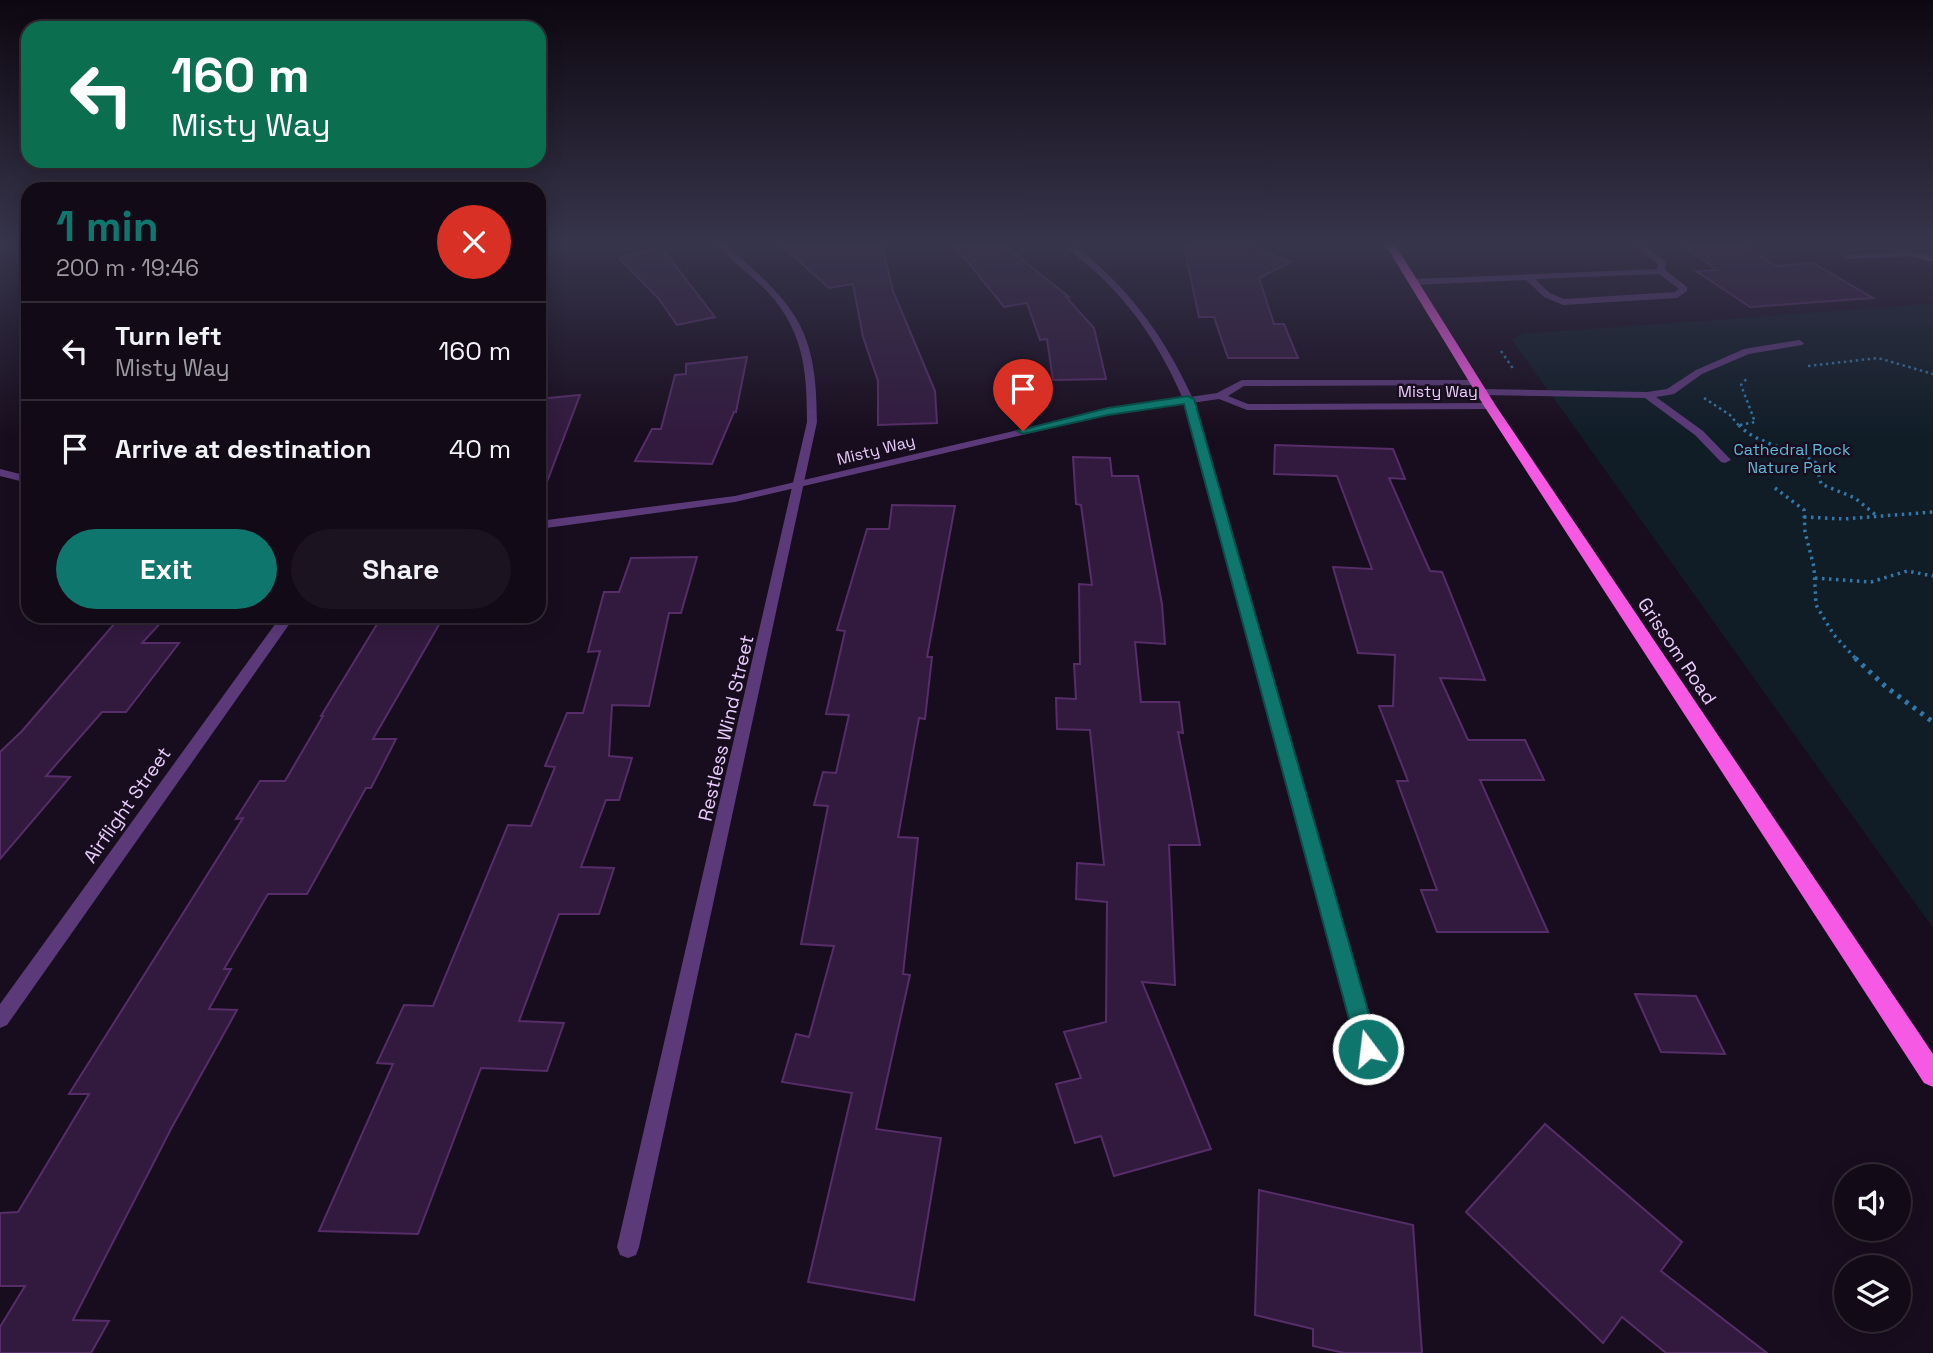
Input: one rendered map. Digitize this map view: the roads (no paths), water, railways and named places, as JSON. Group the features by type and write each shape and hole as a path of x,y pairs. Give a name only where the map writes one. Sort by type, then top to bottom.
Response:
{"main road":[{"name":"Grissom Road","path":"1430,309 1482,394 1933,1075"}],"street":[{"name":"Restless Wind Street","path":"628,1247 812,422 814,382 806,342 788,309"},
{"path":"1137,309 1151,326 1175,366 1188,399 1368,1049"},
{"path":"1482,394 1647,395 1670,391 1699,372 1747,351 1799,343"},
{"name":"Misty Way","path":"546,524 735,499 1108,412 1220,396 1242,383 1482,394"},
{"name":"Misty Way","path":"1220,396 1248,407 1482,394"},
{"path":"1647,395 1699,433 1726,460"},
{"path":"1,473 21,478"},
{"name":"Airflight Street","path":"0,1019 283,623"}],"park label":[{"name":"Cathedral Rock Nature Park","path":"1792,458"}]}
